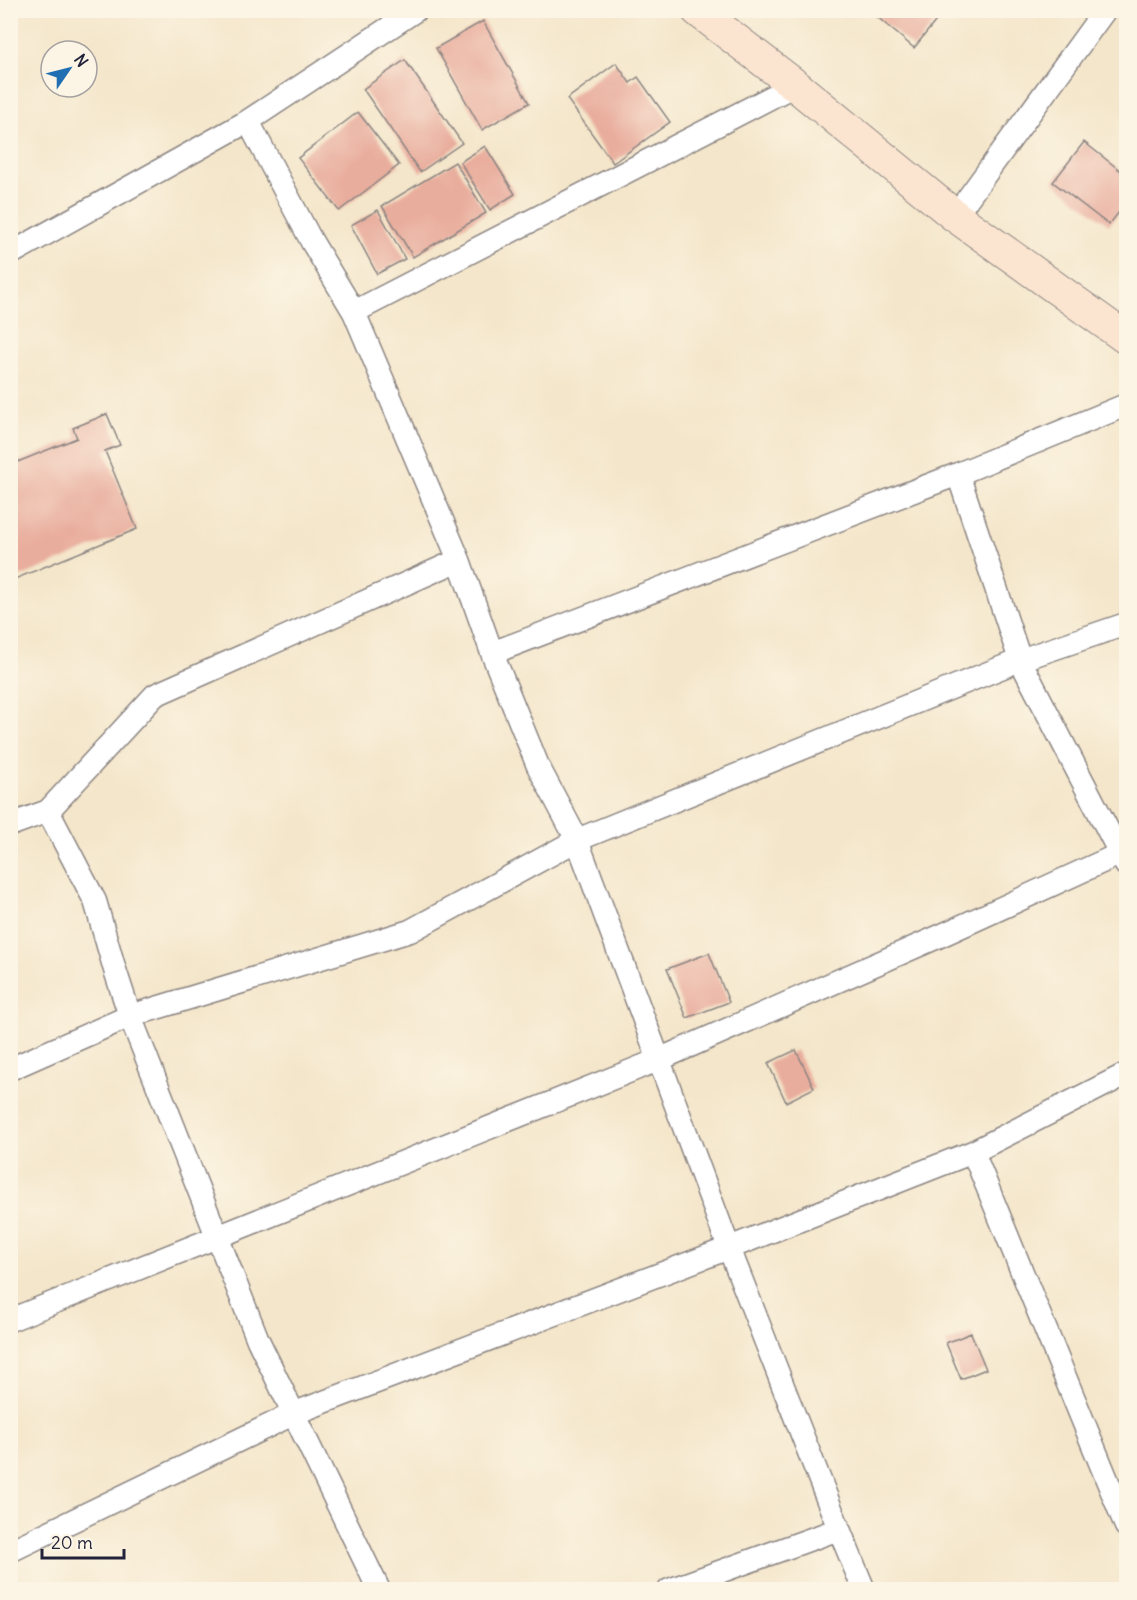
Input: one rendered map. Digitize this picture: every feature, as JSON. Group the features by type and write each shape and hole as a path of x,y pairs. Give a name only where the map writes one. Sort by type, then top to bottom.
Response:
{"main road":[{"path":"697,10 795,85 956,216 1126,338"}],"street":[{"path":"10,254 248,121 416,10"},
{"path":"956,216 1106,10"},
{"path":"354,312 795,85"},
{"path":"248,121 312,242 354,312 459,560 492,653 538,766 577,840 729,1248 864,1590"},
{"path":"492,653 958,474 1126,405"},
{"path":"10,1320 658,1060 1124,857 1020,660 958,474"},
{"path":"10,825 48,811 155,695 459,560"},
{"path":"10,1070 130,1016 410,932 577,840 1020,660 1126,624"},
{"path":"48,811 95,901 130,1016 258,1340 379,1590"},
{"path":"10,1551 295,1413 729,1248 973,1152 1126,1074"},
{"path":"973,1152 1126,1526"},
{"path":"669,1590 839,1529"}],"building":[{"path":"869,10 931,10 939,17 914,48"},
{"path":"483,21 529,103 482,130 436,48"},
{"path":"405,60 462,143 420,172 363,89"},
{"path":"616,63 630,83 638,77 670,122 613,163 567,99"},
{"path":"358,112 399,165 339,211 298,158"},
{"path":"1084,142 1126,175 1126,203 1109,225 1053,182"},
{"path":"485,146 515,194 490,210 460,162"},
{"path":"455,162 486,213 413,257 382,206"},
{"path":"378,210 405,259 377,274 351,225"},
{"path":"107,414 120,445 105,451 137,529 10,581 10,465 77,438 73,428"},
{"path":"709,953 729,1002 687,1018 667,969"},
{"path":"796,1050 814,1088 786,1102 768,1063"},
{"path":"971,1333 986,1369 961,1379 946,1343"}]}
